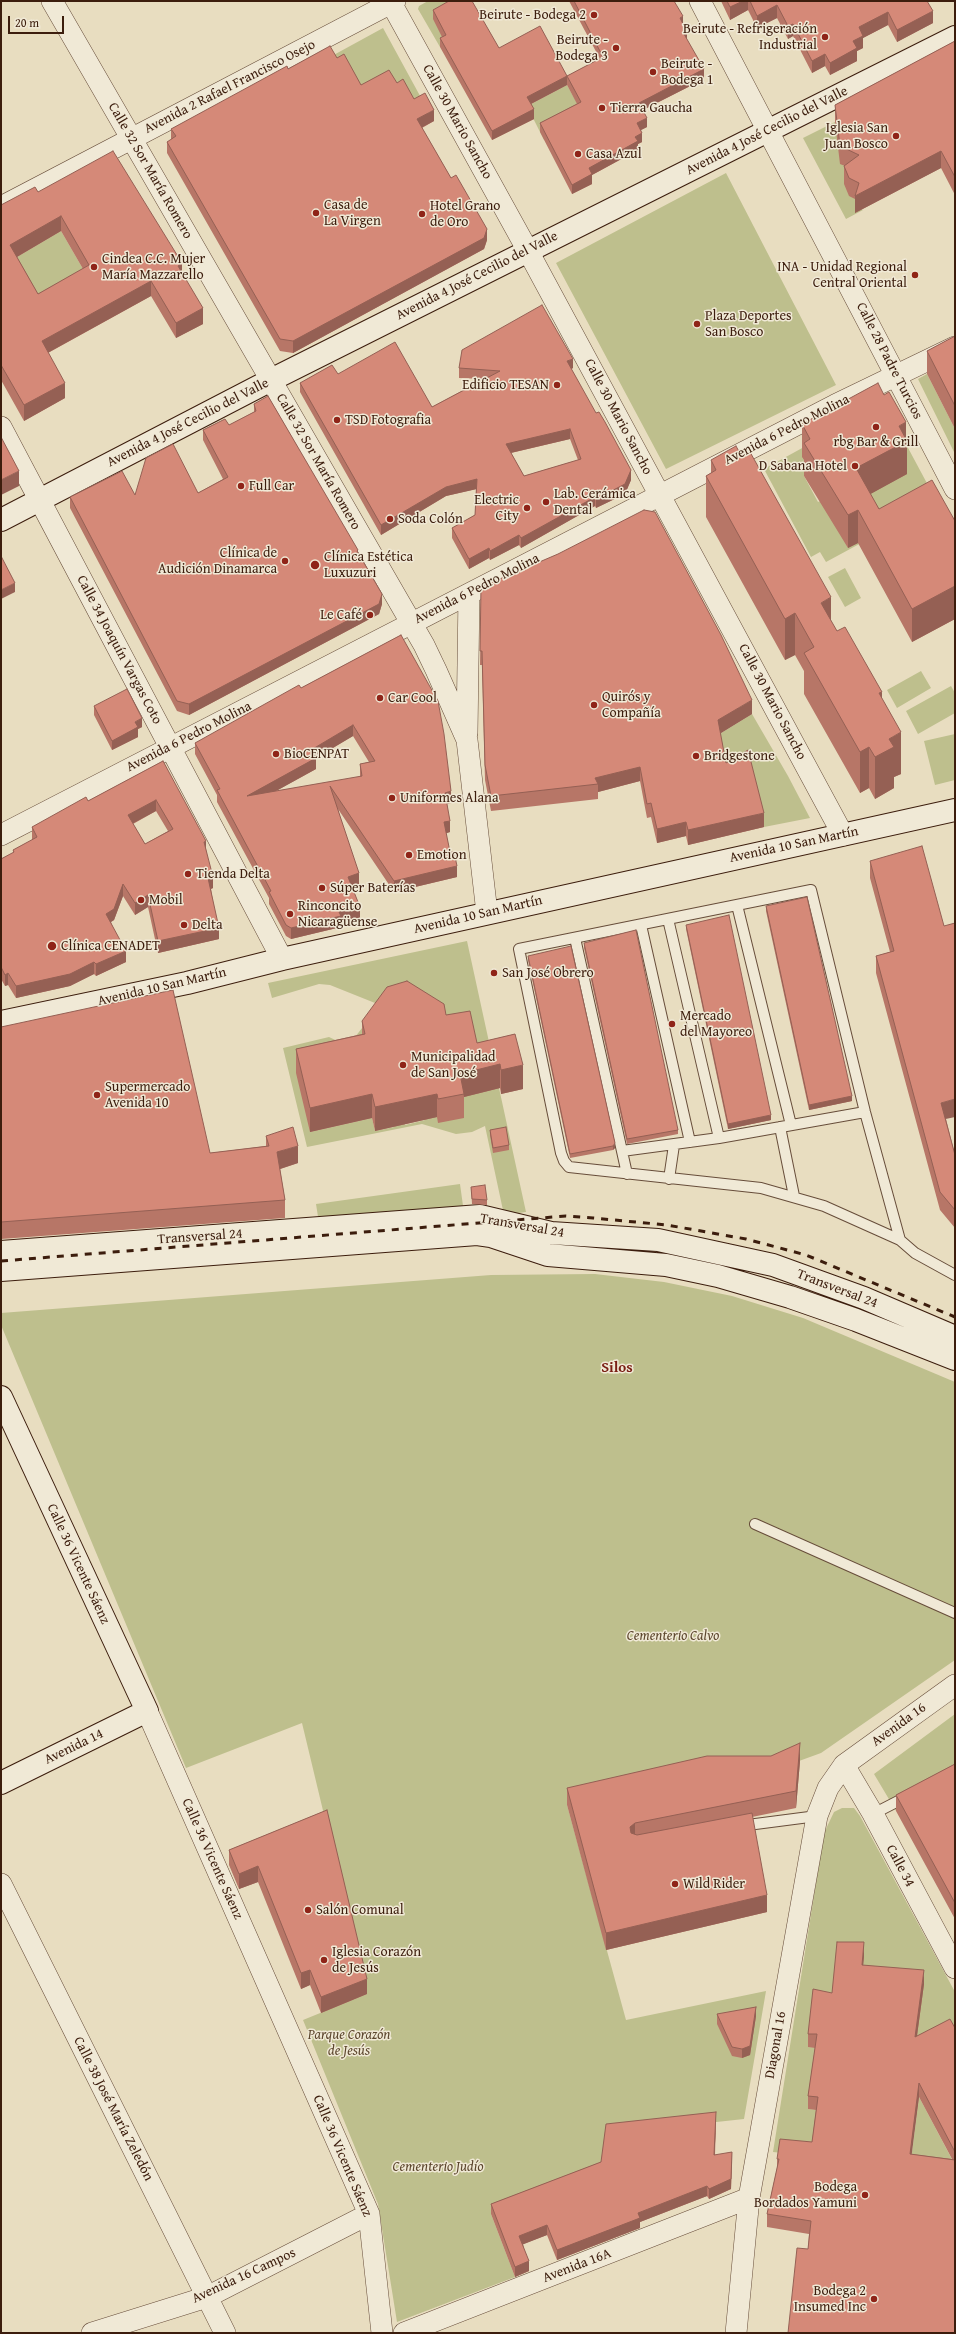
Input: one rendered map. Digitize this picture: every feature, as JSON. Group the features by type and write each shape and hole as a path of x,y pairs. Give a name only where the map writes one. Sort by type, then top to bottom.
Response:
{"street":[{"name":"Calle 32 Sor María Romero","path":"52,1 427,651 467,740"},
{"name":"Calle 28 Padre Turcios","path":"700,1 955,488"},
{"name":"Avenida 2 Rafael Francisco Osejo","path":"1,207 392,2"},
{"name":"Calle 30 Mario Sancho","path":"392,2 843,834"},
{"name":"Avenida 4 José Cecilio del Valle","path":"1,520 270,380 955,37"},
{"name":"Avenida 6 Pedro Molina","path":"1,835 660,496 835,404 897,376 955,346"},
{"name":"Calle 34 Joaquín Vargas Coto","path":"1,427 282,958"},
{"name":"Calle 32 Sor María Romero","path":"469,594 467,740 487,913"},
{"name":"Avenida 10 San Martín","path":"2,1019 187,983 282,958 955,810"},
{"name":"Transversal 24","path":"1,1252 480,1216 551,1233 658,1240 773,1265 820,1281 926,1336 955,1359"},
{"name":"Transversal 24","path":"1,1270 477,1234 491,1236 548,1254 666,1266 718,1276 926,1336 955,1337"},
{"name":"Calle 36 Vicente Sáenz","path":"1,1397 146,1711 369,2214 382,2333"},
{"name":"Avenida 16","path":"844,1765 955,1685"},
{"name":"Avenida 14","path":"1,1783 146,1711"},
{"name":"Calle 34","path":"844,1765 873,1814 955,1968"},
{"name":"Diagonal 16","path":"736,2333 749,2198 817,1816 828,1788 844,1765"},
{"name":"Calle 38 José María Zeledón","path":"1,1884 225,2333"},
{"name":"Avenida 16A","path":"404,2333 749,2198"},
{"name":"Avenida 16 Campos","path":"92,2333 207,2297 369,2214"}],"lane":[{"path":"900,1240 866,1112 811,890 518,950 562,1153 564,1161 569,1167 761,1188 794,1196 824,1206 900,1240 914,1253 955,1275"},
{"path":"737,905 791,1126"},
{"path":"668,919 719,1138"},
{"path":"641,925 690,1142"},
{"path":"575,938 627,1174"},
{"path":"622,1151 719,1138 866,1112"},
{"path":"780,1128 794,1196"},
{"path":"669,1179 674,1144"},
{"path":"755,1524 955,1613"},
{"path":"873,1814 914,1793"},
{"path":"727,1828 817,1816"}],"green space":[{"path":"428,1 449,1 440,47 418,9 419,6"},
{"path":"383,28 425,105 361,96 330,57"},
{"path":"567,85 601,147 544,140 527,106"},
{"path":"835,122 859,172 857,207 863,210 846,219 803,138"},
{"name":"Plaza Deportes San Bosco","path":"726,173 836,385 666,469 556,263"},
{"path":"61,231 83,269 139,273 38,310 10,261"},
{"path":"927,374 955,429 955,454 918,379"},
{"path":"884,403 937,502 826,562 820,552 811,557 764,469","holes":["802,457 825,499 818,502 804,476 810,473"]},
{"path":"845,568 861,598 845,607 828,577"},
{"path":"921,671 931,688 897,708 887,690"},
{"path":"951,686 955,693 955,713 918,734 906,711"},
{"path":"752,714 788,776 810,818 764,827 748,765 726,778 718,735"},
{"path":"955,734 955,780 935,785 924,741"},
{"path":"467,941 526,1212 504,1215 485,1126 472,1132 456,1134 422,1124 307,1147 283,1048 329,1037 348,1046 380,1005 330,985 319,984 272,998 268,983","holes":["362,1044 425,1120 405,1125 401,1111 394,1127 375,1131 372,1118 310,1132"]},
{"path":"460,1184 464,1213 319,1223 316,1204"},
{"path":"595,1274 664,1282 732,1296 803,1318 955,1382 955,1660 821,1753 799,1761 567,1805 626,2020 766,1991 744,2119 606,2134 601,2172 491,2214 515,2277 397,2322 378,2204 303,2020 367,1994 302,1723 186,1768 1,1325 1,1313 491,1275"},
{"path":"955,1714 955,1779 896,1811 874,1774"},
{"path":"842,1808 854,1808 860,1816 955,1992 955,2042 915,2050 841,1978 808,2047 827,2048 808,2109 818,2110 812,2156 773,2152 824,1833 834,1812"},
{"path":"919,2097 955,2165 910,2168"}],"building":[{"path":"449,1 472,1 499,48 540,26 567,76 527,97 534,109 492,131 440,38 446,35 433,10"},
{"path":"574,1 674,1 683,16 680,18 687,32 684,34 704,69 639,103 647,118 637,123 642,133 635,137 638,141 589,168 592,174 572,185 540,123 581,102 567,76 603,57"},
{"path":"727,1 743,1 730,7"},
{"name":"Beirute - Refrigeración Industrial","path":"750,1 927,1 933,11 897,30 888,12 859,27 863,36 853,41 857,48 830,63 825,54 812,61 793,24 788,26 777,5 757,16"},
{"name":"Iglesia San Juan Bosco","path":"955,41 955,177 941,151 855,196 859,183 849,178 844,166 859,155 840,146 835,105"},
{"path":"330,46 337,58 344,54 361,85 389,70 397,83 403,79 414,99 425,93 434,110 417,119 451,178 456,175 487,229 484,238 293,341 280,339 167,142 176,136 171,129 287,66 288,69"},
{"name":"Cindea C.C. Mujer María Mazzarello","path":"113,151 182,263 178,266 203,308 176,323 151,281 42,341 65,383 24,405 1,365 1,205 35,187 38,192","holes":["61,216 89,265 38,294 10,245"]},
{"path":"542,305 573,359 567,361 596,413 599,412 605,422 631,470 625,484 596,499 595,497 521,538 519,535 490,551 489,548 469,559 452,528 475,515 477,479 446,487 381,525 300,383 332,365 338,374 395,342 432,407 500,371 459,368 462,350","holes":["570,429 581,459 524,476 506,444"]},
{"path":"955,336 955,406 927,351"},
{"path":"878,383 884,395 889,392 906,422 899,426 907,441 856,468 879,509 932,480 955,521 955,586 912,609 858,510 848,515 804,443 810,439 802,424"},
{"path":"268,396 382,594 379,604 189,704 177,701 70,497 122,471 135,495 146,458 173,444 198,493 228,477 203,430 225,419 229,425 256,411 254,404"},
{"path":"1,437 19,471 1,480"},
{"path":"736,446 742,457 750,452 831,597 821,603 837,631 845,627 882,692 879,693 901,732 889,739 894,747 875,757 869,747 860,752 804,653 814,647 795,613 785,619 706,476 716,470 711,460"},
{"path":"644,510 655,512 721,635 752,700 718,720 726,763 748,750 764,813 688,830 686,822 657,829 651,803 647,804 640,767 595,778 598,784 491,796 485,765 482,651 480,651 481,587 558,554"},
{"path":"1,556 15,583 1,590"},
{"path":"401,635 438,701 444,734 451,791 445,793 450,821 444,822 450,852 454,852 457,866 394,881 330,786 359,873 348,877 360,907 339,912 341,916 291,928 286,925 269,892 271,891 217,790 220,789 195,743 299,685 301,688","holes":["353,725 375,761 360,764 362,776 247,796 316,758 311,750"]},
{"path":"127,689 142,718 135,722 138,727 112,741 94,706"},
{"path":"163,761 206,841 204,842 213,877 208,878 219,928 158,941 148,895 135,903 123,884 114,909 106,914 126,951 96,964 94,962 70,974 16,986 8,973 5,975 1,967 1,859 14,852 13,850 37,837 32,827 86,797 88,801","holes":["156,800 173,829 145,844 128,815"]},
{"path":"922,846 944,926 955,923 955,1099 941,1103 955,1155 955,1210 940,1192 876,956 894,951 870,861"},
{"path":"807,897 852,1096 809,1105 766,906"},
{"path":"729,915 771,1115 728,1124 686,925"},
{"path":"636,930 678,1130 627,1139 584,943"},
{"path":"571,946 615,1143 613,1146 570,1154 528,956"},
{"name":"Municipalidad de San José","path":"407,981 444,1004 446,1015 470,1011 477,1043 515,1034 523,1065 501,1070 500,1064 460,1074 464,1094 438,1099 437,1094 375,1107 372,1094 310,1108 296,1049 365,1034 362,1021 387,987"},
{"name":"Supermercado Avenida 10","path":"173,990 210,1153 269,1146 266,1136 293,1127 298,1146 277,1152 285,1200 1,1222 1,1027"},
{"path":"506,1127 509,1145 493,1148 490,1130"},
{"path":"485,1185 487,1200 472,1199 471,1187"},
{"name":"Wild Rider","path":"800,1743 796,1791 635,1823 630,1827 631,1833 637,1835 752,1813 767,1895 606,1933 567,1788 707,1756 771,1756"},
{"path":"955,1764 955,1903 896,1795"},
{"name":"Salón Comunal","path":"327,1810 367,1979 321,1997 310,1970 301,1973 258,1866 239,1874 229,1850"},
{"path":"837,1942 864,1942 862,1965 924,1970 915,2037 950,2019 955,2028 955,2152 919,2083 910,2154 955,2160 955,2333 788,2333 797,2248 808,2249 811,2221 767,2214 779,2159 777,2159 780,2139 812,2142 818,2097 808,2096 817,2034 808,2034 813,1989 832,1993"},
{"path":"756,2007 750,2046 742,2049 732,2047 717,2014"},
{"path":"716,2112 714,2155 732,2152 731,2179 709,2189 707,2186 638,2213 640,2218 557,2250 547,2225 519,2236 529,2261 515,2267 491,2204 601,2162 606,2124"}],"railway":[{"path":"1,1261 566,1216 667,1225 746,1239 806,1255 955,1317"}],"place":[{"name":"Beirute - Bodega 2","path":"594,15"},
{"name":"Beirute - Refrigeración Industrial","path":"825,37"},
{"name":"Beirute - Bodega 3","path":"616,48"},
{"name":"Beirute - Bodega 1","path":"653,72"},
{"name":"Tierra Gaucha","path":"602,108"},
{"name":"Iglesia San Juan Bosco","path":"896,136"},
{"name":"Casa Azul","path":"578,154"},
{"name":"Casa de La Virgen","path":"316,213"},
{"name":"Hotel Grano de Oro","path":"422,214"},
{"name":"Cindea C.C. Mujer María Mazzarello","path":"94,267"},
{"name":"INA - Unidad Regional Central Oriental","path":"915,275"},
{"name":"Plaza Deportes San Bosco","path":"697,324"},
{"name":"Edificio TESAN","path":"557,385"},
{"name":"TSD Fotografia","path":"337,420"},
{"name":"rbg Bar & Grill","path":"876,427"},
{"name":"D Sabana Hotel","path":"855,466"},
{"name":"Full Car","path":"241,486"},
{"name":"Lab. Cerámica Dental","path":"546,502"},
{"name":"Electric City","path":"527,508"},
{"name":"Soda Colón","path":"390,519"},
{"name":"Clínica de Audición Dinamarca","path":"285,561"},
{"name":"Clínica Estética Luxuzuri","path":"315,565"},
{"name":"Le Café","path":"370,615"},
{"name":"Car Cool","path":"380,698"},
{"name":"Quirós y Compañía","path":"594,705"},
{"name":"BioCENPAT","path":"276,754"},
{"name":"Bridgestone","path":"696,756"},
{"name":"Uniformes Alana","path":"392,798"},
{"name":"Emotion","path":"409,855"},
{"name":"Tienda Delta","path":"188,874"},
{"name":"Súper Baterías","path":"322,888"},
{"name":"Mobil","path":"141,900"},
{"name":"Rinconcito Nicaragüense","path":"290,914"},
{"name":"Delta","path":"184,925"},
{"name":"Clínica CENADET","path":"52,946"},
{"name":"San José Obrero","path":"494,973"},
{"name":"Mercado del Mayoreo","path":"672,1024"},
{"name":"Municipalidad de San José","path":"403,1065"},
{"name":"Supermercado Avenida 10","path":"97,1095"},
{"name":"Wild Rider","path":"675,1884"},
{"name":"Salón Comunal","path":"308,1910"},
{"name":"Iglesia Corazón de Jesús","path":"324,1960"},
{"name":"Bodega Bordados Yamuni","path":"865,2195"},
{"name":"Bodega 2 Insumed Inc","path":"874,2299"}],"district":[{"name":"Silos","path":"617,1368"}],"park label":[{"name":"Cementerio Calvo","path":"673,1636"},
{"name":"Parque Corazón de Jesús","path":"349,2044"},
{"name":"Cementerio Judío","path":"438,2167"}]}
